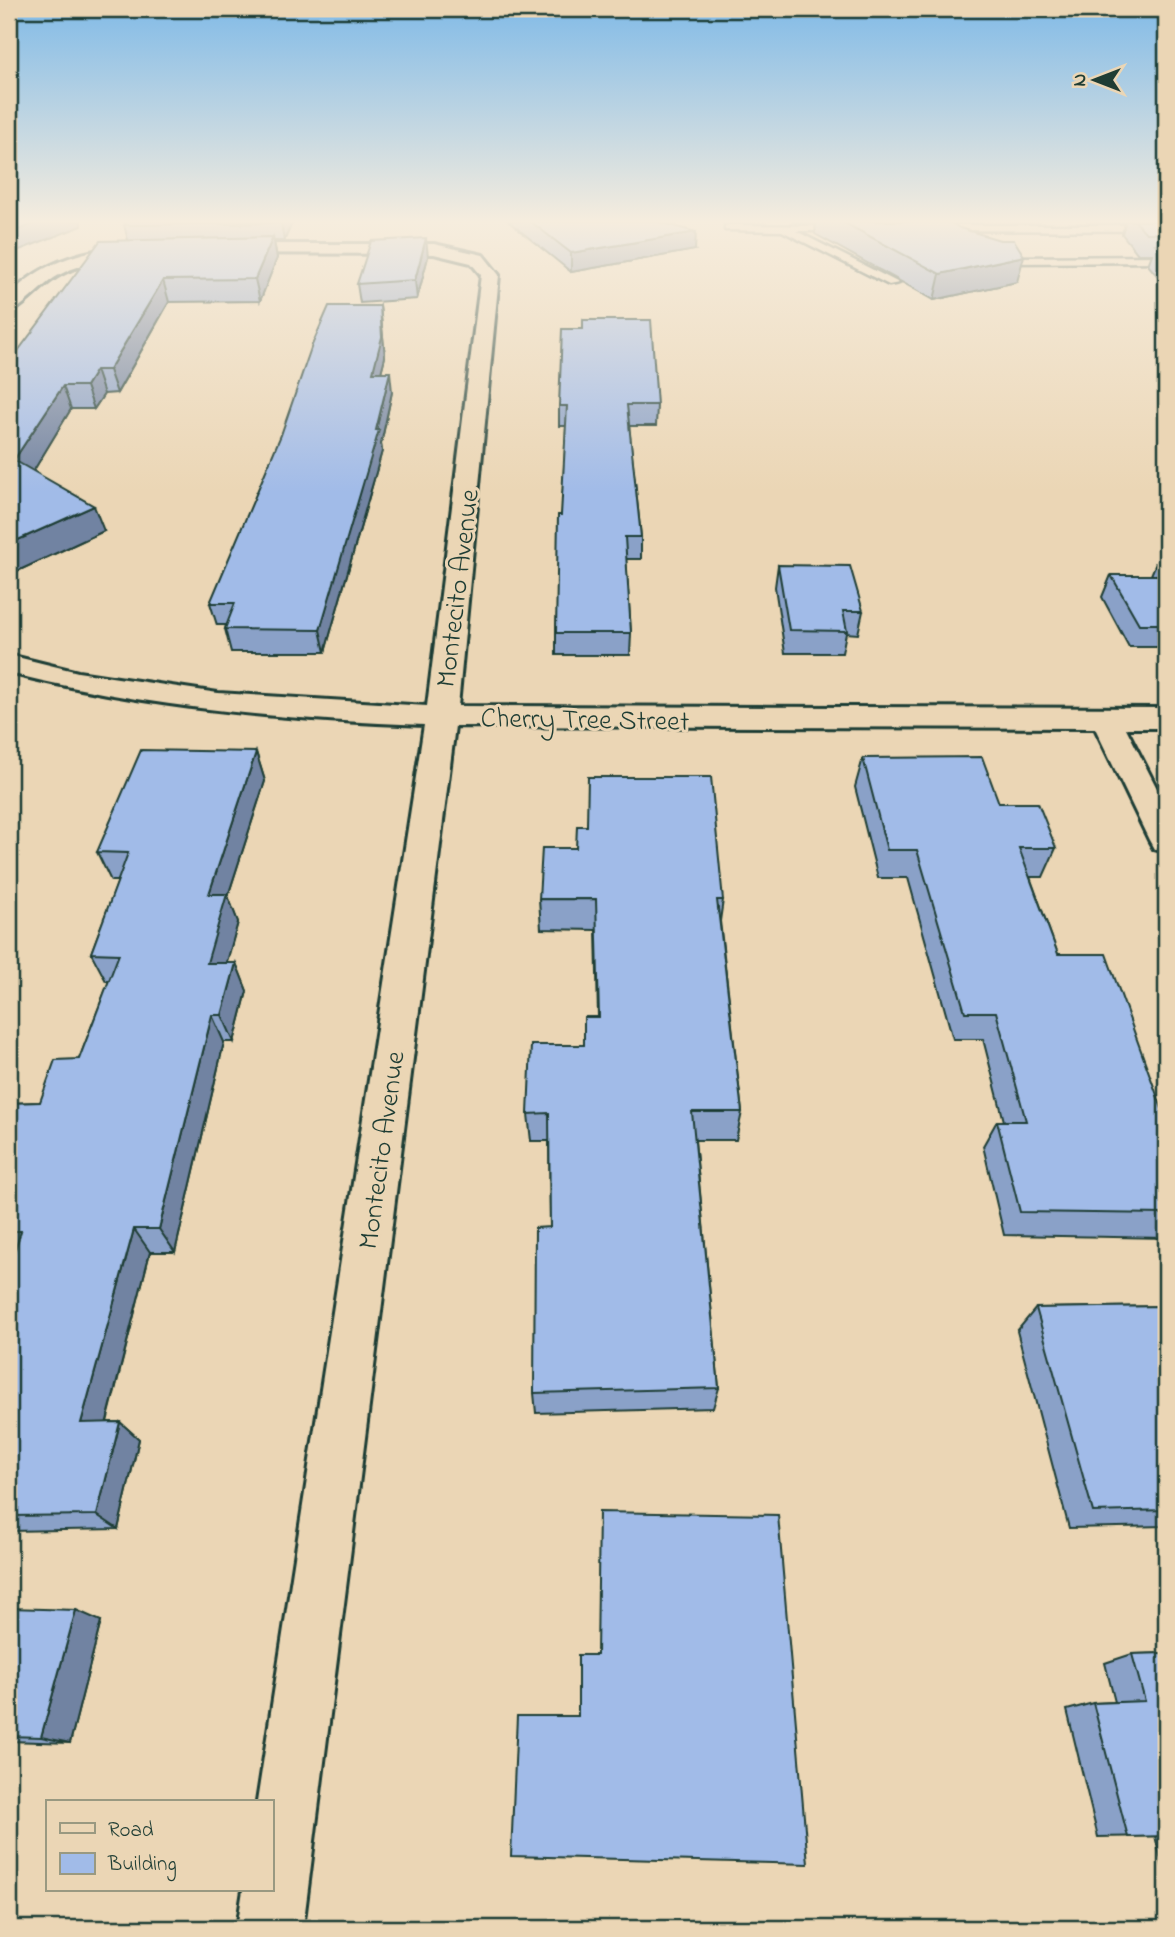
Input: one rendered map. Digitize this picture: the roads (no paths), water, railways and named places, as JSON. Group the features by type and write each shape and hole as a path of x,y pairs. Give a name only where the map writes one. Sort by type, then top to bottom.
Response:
{"street":[{"name":"Montecito Avenue","path":"270,1928 441,716 488,311"},
{"name":"Cherry Tree Street","path":"9,664 145,695 238,707 441,716 750,720 1166,718"},
{"path":"1106,719 1166,840"}]}
